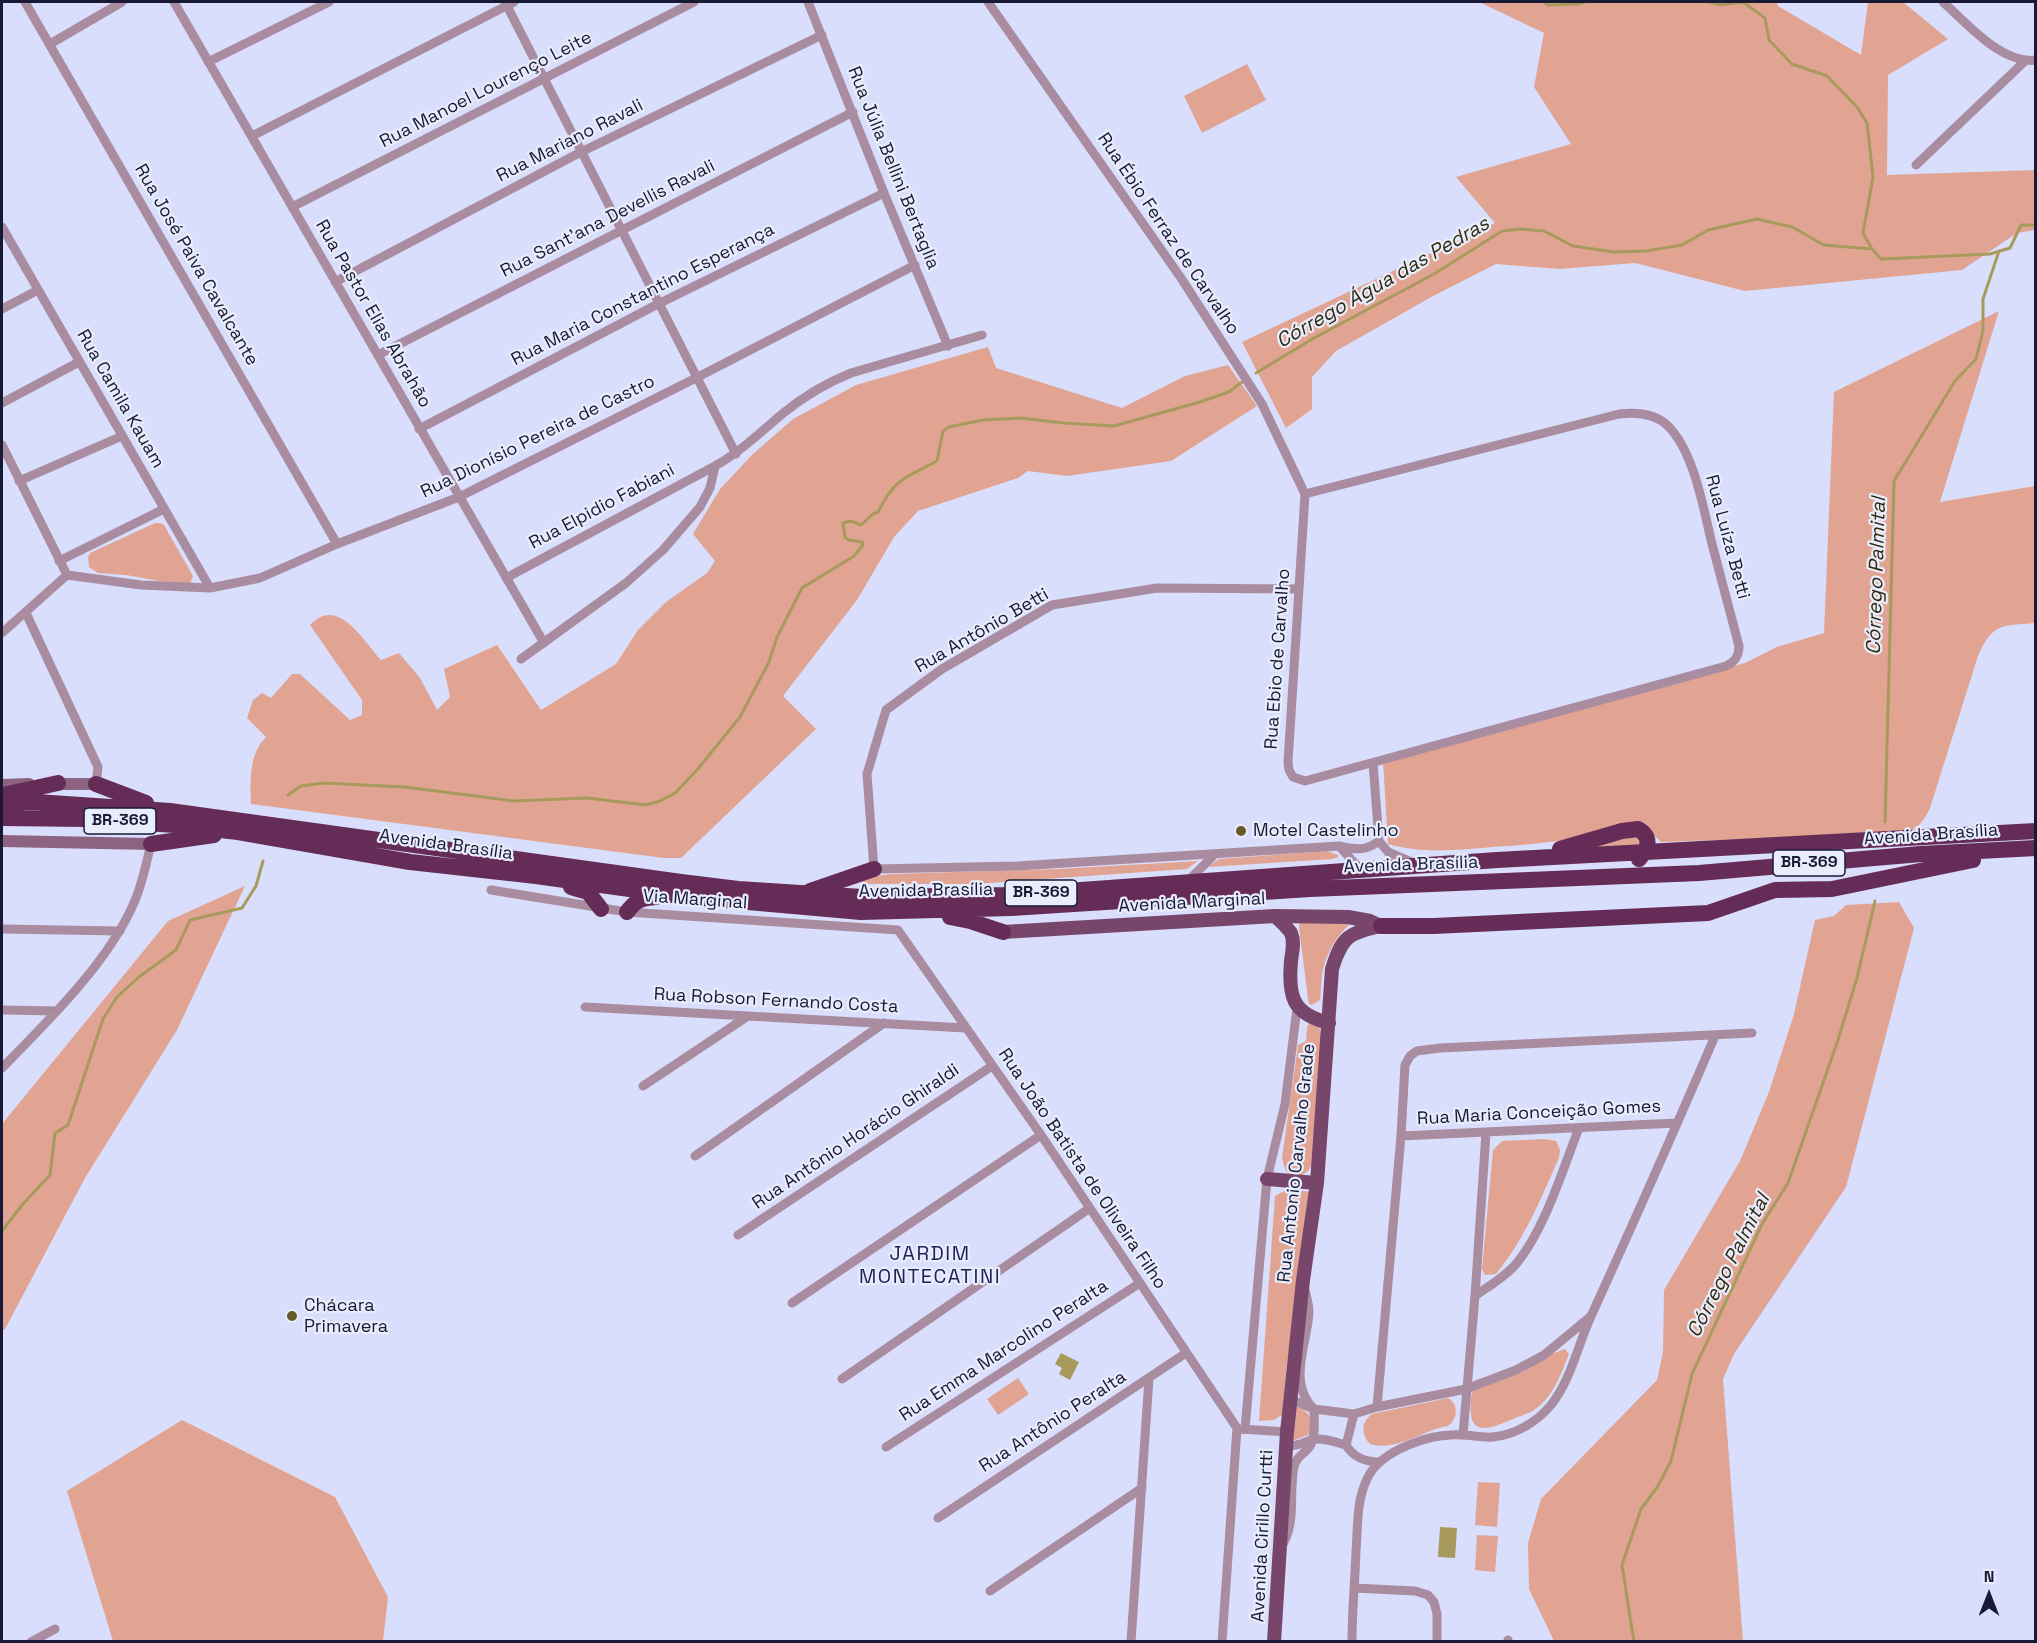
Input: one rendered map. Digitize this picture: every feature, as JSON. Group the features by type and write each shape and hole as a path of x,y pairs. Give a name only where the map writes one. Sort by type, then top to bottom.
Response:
{"highway":[{"path":"2,795 58,783"},
{"path":"96,784 170,811"},
{"name":"Avenida Brasília","path":"2,803 46,803 170,811 738,889 873,897 989,896 1359,868 2036,831"},
{"name":"Avenida Brasília","path":"2,818 134,821 238,832 410,862 536,876 680,896 861,912 1011,908 1310,889 1699,873 1921,854 2031,848"},
{"path":"1497,860 1556,850 1631,829 1638,829 1646,835 1648,843 1646,851 1638,860 1583,878"},
{"path":"152,844 238,832"},
{"path":"1381,926 1434,926 1708,913 1775,890 1832,889 2031,848"},
{"path":"802,894 874,869"},
{"path":"536,876 588,892 601,909"},
{"path":"627,912 635,902 644,898 680,896"},
{"path":"920,912 970,921 1003,932"}],"main road":[{"name":"Avenida Marginal","path":"1003,932 1275,916 1348,917 1370,921 1381,926"},
{"path":"1275,916 1292,935 1290,978 1297,1008 1314,1019 1329,1023"},
{"name":"Rua Antonio Carvalho Grade","path":"1287,1432 1303,1280 1317,1183 1332,969 1339,948 1349,937 1359,931 1381,926"},
{"path":"1267,1179 1317,1183"},
{"name":"Avenida Cirillo Curtti","path":"1274,1641 1287,1432"}],"street":[{"name":"Rua José Paiva Cavalcante","path":"25,2 337,544"},
{"path":"50,44 122,2"},
{"name":"Rua Pastor Elias Abrahão","path":"174,2 544,643"},
{"path":"208,62 329,2"},
{"name":"Rua Manoel Lourenço Leite","path":"292,207 694,2"},
{"name":"Rua Júlia Bellini Bertaglia","path":"808,2 948,346"},
{"name":"Rua Ébio Ferraz de Carvalho","path":"988,2 1181,278 1256,394 1305,495"},
{"path":"1943,2 2007,56 2024,62 2036,60"},
{"path":"252,136 509,3 544,79 736,454"},
{"name":"Rua Mariano Ravali","path":"335,282 581,152 822,35"},
{"path":"1916,165 2024,62"},
{"name":"Rua Sant'ana Devellis Ravali","path":"378,355 853,112"},
{"name":"Rua Maria Constantino Esperança","path":"419,429 658,304 884,193"},
{"name":"Rua Camila Kauam","path":"2,227 210,588"},
{"name":"Rua Dionísio Pereira de Castro","path":"67,575 141,585 210,588 260,578 337,544 459,497 915,265"},
{"path":"2,309 38,291"},
{"name":"Rua Elpidio Fabiani","path":"506,578 736,454 795,405 831,382 859,370 982,335"},
{"path":"2,403 79,362"},
{"name":"Rua Luíza Betti","path":"1305,495 1619,414 1632,412 1650,415 1665,423 1677,437 1685,452 1697,487 1739,646 1736,659 1726,666 1373,763"},
{"path":"19,481 122,436"},
{"path":"2,445 67,575 2,633"},
{"path":"521,659 626,583 663,550 700,507 710,488 715,466"},
{"name":"Rua Ebio de Carvalho","path":"1305,495 1289,770 1293,777 1305,781 1373,763"},
{"path":"59,561 164,509"},
{"name":"Rua Antônio Betti","path":"874,869 867,774 886,710 942,669 1052,605 1157,588 1298,589"},
{"path":"2,784 96,784 98,767 26,613"},
{"path":"1373,763 1379,841 1392,855 1418,865"},
{"path":"2,841 152,844 134,904 120,931 102,957 57,1011 2,1068"},
{"path":"874,869 1017,866 1339,846 1361,850 1368,849 1379,841"},
{"path":"1339,846 1359,868"},
{"path":"1187,882 1214,855"},
{"name":"Via Marginal","path":"491,890 627,912 898,930"},
{"path":"2,929 120,931"},
{"name":"Rua João Batista de Oliveira Filho","path":"898,930 1041,1135 1186,1353 1241,1429"},
{"name":"Rua Robson Fernando Costa","path":"585,1007 965,1028"},
{"path":"1222,1641 1267,1179 1285,1104 1297,1008"},
{"path":"2,1010 57,1011"},
{"path":"644,1086 748,1016"},
{"path":"695,1156 884,1023"},
{"path":"1377,1407 1406,1065 1410,1056 1417,1050 1440,1048 1752,1033"},
{"path":"1352,1641 1360,1500 1367,1479 1379,1462 1420,1441 1440,1436 1493,1437 1516,1431 1540,1416 1557,1397 1577,1355 1590,1317 1630,1232 1715,1036"},
{"name":"Rua Antônio Horácio Ghiraldi","path":"738,1234 992,1066"},
{"name":"Rua Maria Conceição Gomes","path":"1401,1136 1677,1123"},
{"path":"1475,1296 1515,1266 1527,1249 1543,1217 1579,1128"},
{"path":"1463,1435 1486,1133"},
{"path":"792,1303 1041,1135"},
{"path":"842,1379 1090,1208"},
{"path":"1279,1551 1290,1531 1294,1464 1300,1454 1310,1446 1312,1439 1314,1408 1305,1398 1300,1384 1309,1311 1303,1280"},
{"name":"Rua Emma Marcolino Peralta","path":"886,1447 1140,1283"},
{"path":"1290,1399 1314,1408 1354,1413 1466,1389 1516,1370 1544,1355 1590,1317"},
{"path":"1561,1341 1571,1347 1577,1355"},
{"name":"Rua Antônio Peralta","path":"938,1518 1186,1353"},
{"path":"1131,1641 1149,1378"},
{"path":"1354,1413 1346,1445 1349,1451 1362,1460 1379,1462"},
{"path":"1241,1429 1287,1432"},
{"path":"1286,1446 1297,1445 1312,1439 1330,1440 1346,1445"},
{"path":"990,1591 1142,1488"},
{"path":"1354,1587 1428,1594 1434,1602 1437,1614 1437,1641"},
{"path":"31,1641 55,1629"}],"shaded area":[{"path":"1479,2 1777,2 1778,6 1861,55 1868,2 1903,2 1948,39 1888,75 1887,175 2035,170 2035,230 2017,233 1962,270 1745,291 1635,263 1559,269 1496,264 1433,296 1336,351 1312,377 1312,409 1286,428 1242,342 1495,223 1456,177 1571,144 1534,87 1544,33"},
{"path":"1247,64 1266,100 1202,133 1184,96"},
{"path":"1999,311 1940,502 2035,486 2035,623 2000,628 1994,631 1983,645 1930,808 1920,824 1912,829 1893,834 1661,842 1648,829 1551,842 1453,850 1415,849 1388,844 1383,761 1745,663 1777,647 1824,633 1834,392"},
{"path":"988,347 996,368 1122,408 1185,376 1228,365 1257,406 1171,461 1067,476 1028,471 1018,478 918,511 894,537 857,600 783,696 816,729 681,858 664,858 251,804 254,759 256,751 266,737 247,718 253,700 262,693 271,698 292,674 300,674 350,720 362,715 362,700 310,625 320,617 330,615 349,624 381,660 399,653 420,678 437,710 450,697 444,669 497,645 541,710 616,664 638,630 666,602 707,573 715,561 693,534 720,489 753,454 793,419 856,385"},
{"path":"155,523 164,525 193,576 190,584 182,585 126,575 98,573 89,567 90,553"},
{"path":"1633,837 1639,838 1642,845 1583,848"},
{"path":"1327,851 1338,857 1208,867 1219,859"},
{"path":"1198,861 1187,869 974,884 867,884 861,881 873,876 892,874 1058,869"},
{"path":"245,886 177,1030 85,1178 2,1331 2,1124 168,921"},
{"path":"1899,902 1914,928 1846,1187 1734,1354 1723,1379 1743,1641 1554,1641 1529,1589 1528,1543 1541,1499 1657,1380 1663,1352 1664,1290 1740,1161 1769,1092 1794,1014 1815,920 1834,916 1846,905"},
{"path":"1300,920 1350,924 1335,941 1328,954 1323,968 1320,1000 1312,1005 1309,1004 1308,999"},
{"path":"1310,1023 1319,1027 1321,1034 1313,1162 1309,1170 1301,1176 1290,1175 1285,1169 1282,1158 1298,1045 1306,1041 1307,1027"},
{"path":"1544,1139 1556,1141 1560,1150 1559,1158 1532,1218 1516,1246 1496,1274 1485,1275 1482,1269 1493,1150 1502,1141"},
{"path":"1288,1189 1311,1192 1303,1280 1287,1362 1282,1415 1274,1420 1259,1421 1275,1196"},
{"path":"1565,1349 1569,1354 1551,1392 1541,1405 1529,1413 1488,1428 1477,1426 1473,1422 1470,1405 1473,1391 1522,1372 1551,1354"},
{"path":"1061,1353 1079,1362 1070,1380 1059,1374 1062,1368 1055,1364"},
{"path":"1018,1378 1029,1394 998,1415 987,1399"},
{"path":"1448,1398 1454,1404 1456,1412 1454,1420 1448,1426 1390,1445 1370,1444 1365,1436 1364,1424 1372,1414"},
{"path":"1296,1406 1308,1414 1311,1425 1308,1435 1295,1440 1293,1439"},
{"path":"182,1420 335,1497 388,1597 383,1641 113,1641 67,1491"},
{"path":"1478,1482 1500,1483 1497,1527 1475,1525"},
{"path":"1440,1527 1457,1528 1455,1558 1438,1557"},
{"path":"1477,1535 1498,1536 1495,1572 1475,1570"}],"waterway":[{"path":"1544,2 1548,5 1585,2"},
{"path":"1710,2 1720,5 1743,2 1765,18 1769,40 1792,64 1827,76 1857,107 1867,123 1873,177 1863,233 1881,259 1990,254 2010,248 2021,225 2036,225"},
{"name":"Córrego Água das Pedras","path":"1256,373 1314,338 1434,274 1502,231 1521,229 1544,231 1573,246 1614,252 1646,251 1682,245 1708,230 1757,219 1792,227 1824,245 1872,249"},
{"name":"Córrego Palmital","path":"1885,822 1894,481 1955,381 1976,359 1983,331 1983,299 1999,251"},
{"name":"Córrego Água das Pedras","path":"288,795 301,786 324,783 405,787 514,801 587,798 646,805 660,801 675,793 697,770 740,717 769,662 777,637 802,588 854,556 863,545 862,542 845,537 843,523 851,521 861,525 878,512 896,485 937,461 943,431 949,427 983,420 1020,418 1114,426 1200,402 1229,392 1242,382"},
{"name":"Córrego Água das Pedras","path":"2,1231 50,1175 55,1133 68,1125 103,1019 117,997 139,977 176,950 190,920 242,908 256,886 263,861"},
{"name":"Córrego Palmital","path":"1634,1642 1622,1565 1641,1509 1658,1486 1671,1461 1692,1374 1762,1224 1788,1183 1838,1040 1857,978 1875,901"}],"place":[{"name":"Motel Castelinho","path":"1241,831"},
{"name":"Chácara Primavera","path":"292,1316"}],"district":[{"name":"JARDIM MONTECATINI","path":"930,1266"}]}
